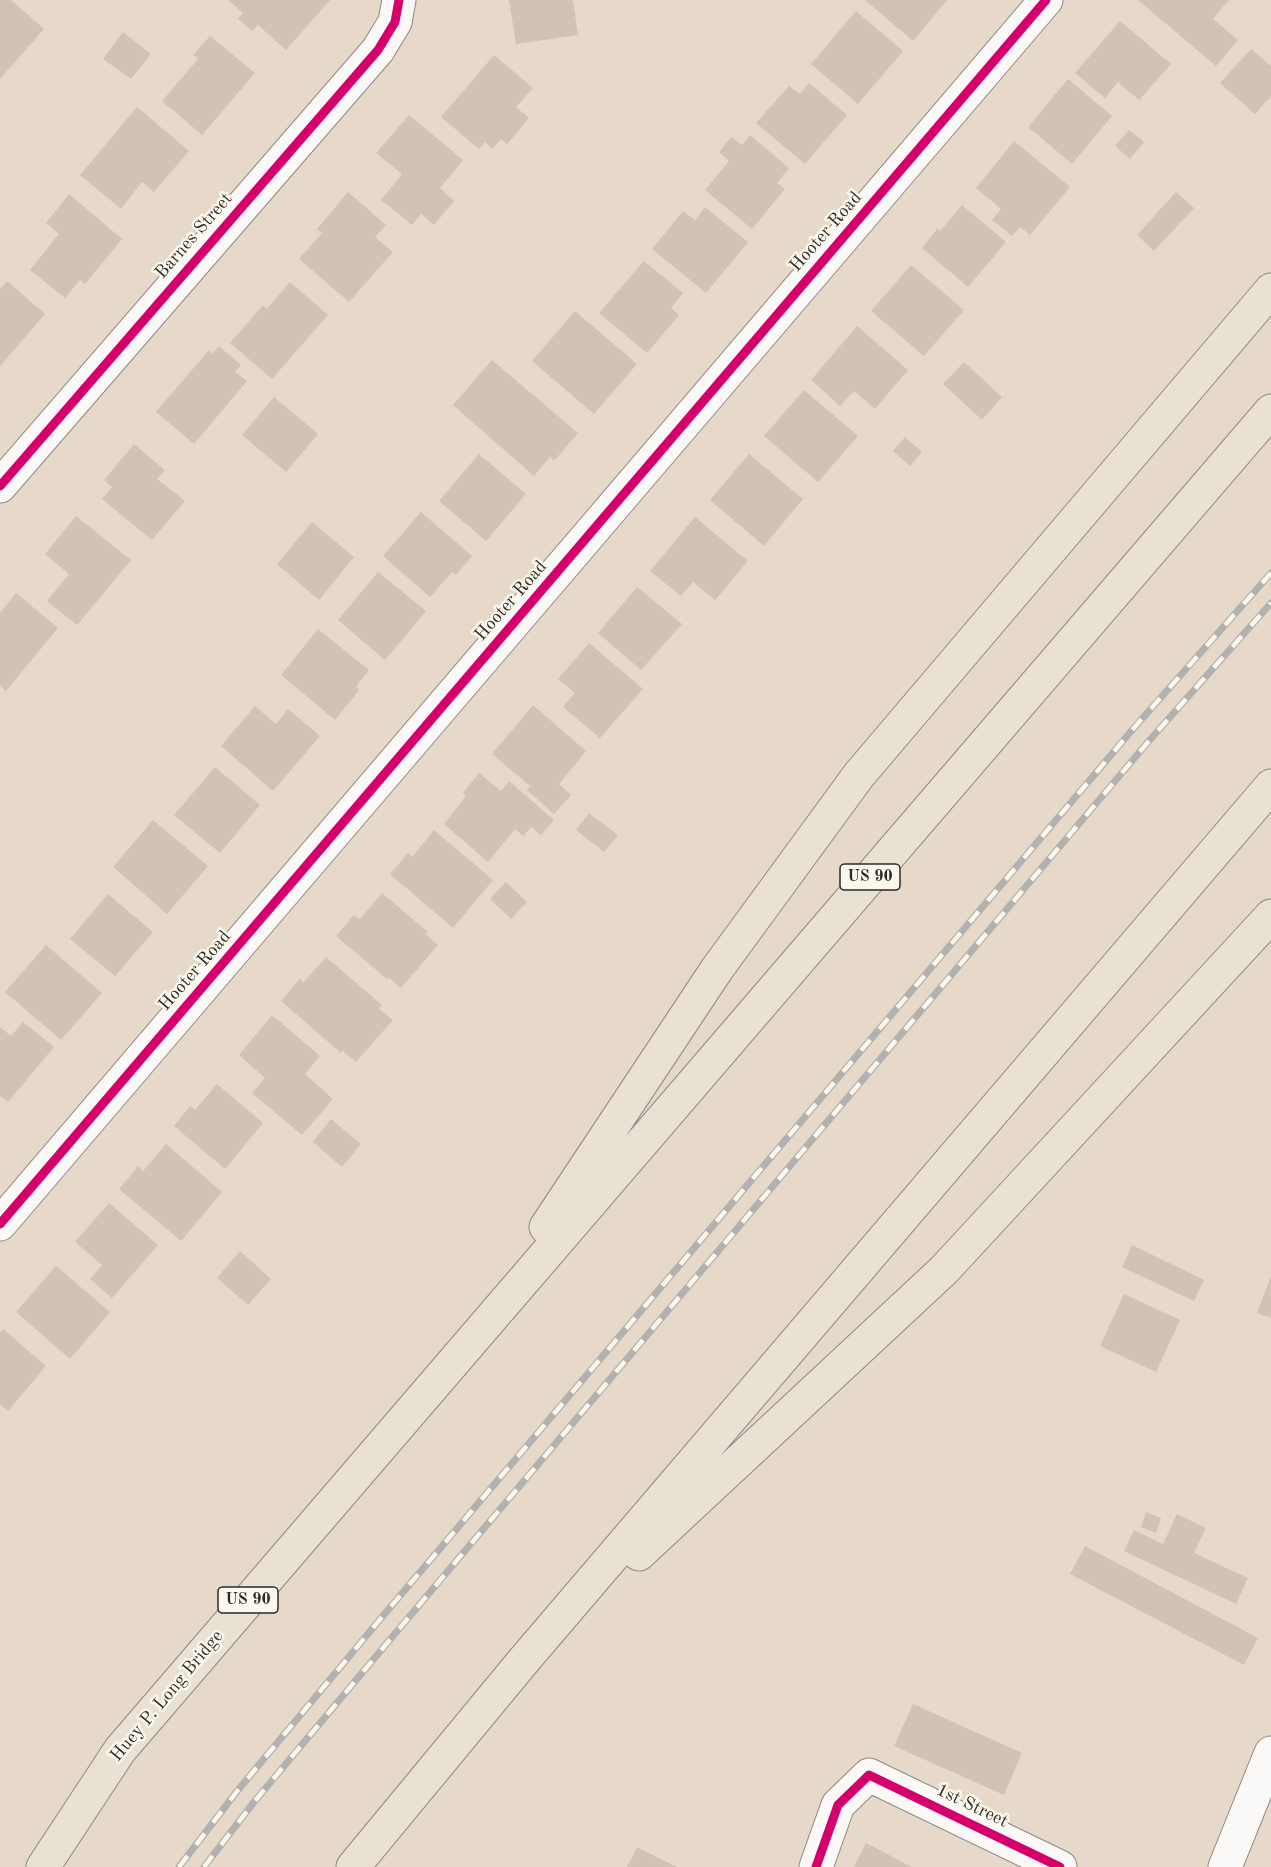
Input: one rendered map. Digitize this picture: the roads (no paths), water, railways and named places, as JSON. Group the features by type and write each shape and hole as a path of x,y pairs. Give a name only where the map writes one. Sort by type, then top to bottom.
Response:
{"highway":[{"path":"468,1343 717,969 859,775 1271,290"},
{"name":"US 90","path":"468,1343 1271,411"},
{"path":"353,1867 525,1659 1271,786"},
{"path":"525,1659 944,1270 1271,916"},
{"name":"Huey P. Long Bridge","path":"43,1867 120,1750 468,1343"}],"street":[{"name":"Barnes Street","path":"0,486 378,50 395,22 399,0"},
{"name":"Hooter Road","path":"0,1224 1046,0"},
{"path":"1225,1867 1271,1753"},
{"name":"1st Street","path":"816,1867 838,1805 869,1775 1060,1867"}],"railway":[{"path":"179,1867 238,1790 377,1623 1133,729 1271,573"},
{"path":"204,1867 254,1802 393,1636 1148,742 1271,603"}]}
